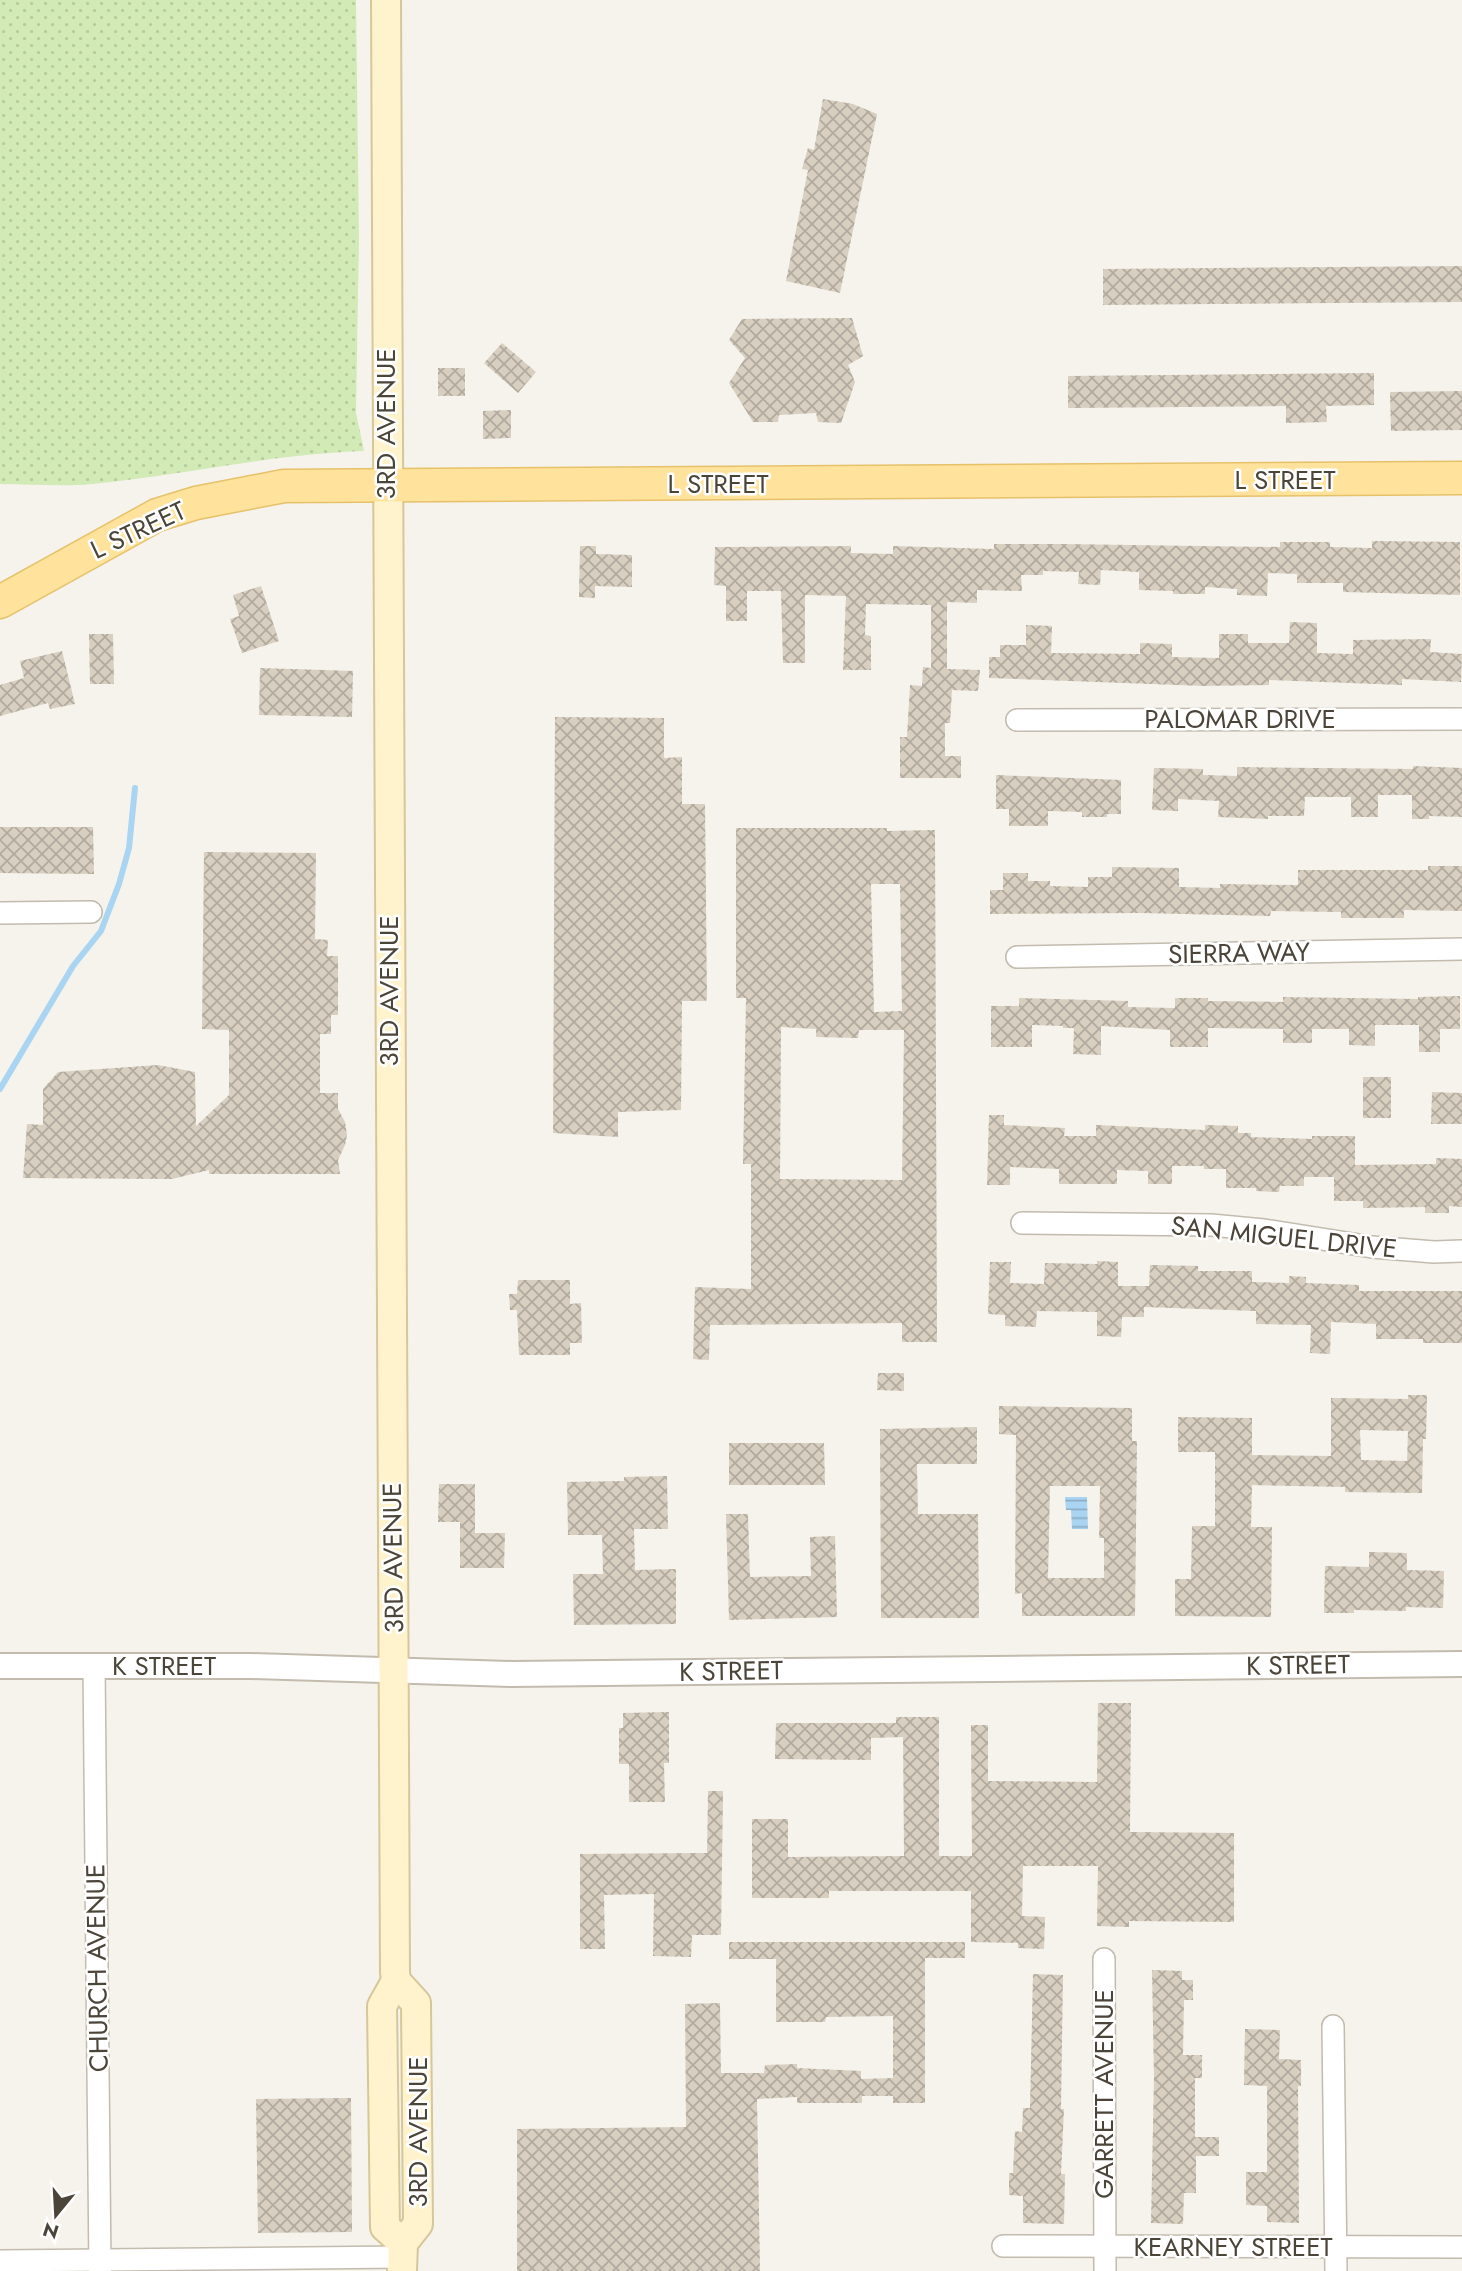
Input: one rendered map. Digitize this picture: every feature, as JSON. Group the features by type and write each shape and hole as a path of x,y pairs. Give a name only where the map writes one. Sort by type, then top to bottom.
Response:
{"main road":[{"name":"3RD AVENUE","path":"386,0 396,1981 416,2003 418,2224 403,2257"},
{"name":"L STREET","path":"0,602 157,515 196,503 284,486 1462,478"}],"street":[{"name":"PALOMAR DRIVE","path":"1017,720 1462,719"},
{"path":"0,913 91,912"},
{"name":"SIERRA WAY","path":"1017,957 1462,949"},
{"name":"SAN MIGUEL DRIVE","path":"1022,1223 1211,1225 1264,1230 1372,1247 1434,1252 1462,1251"},
{"name":"K STREET","path":"0,1666 251,1666 512,1674 1462,1664"},
{"name":"CHURCH AVENUE","path":"94,1665 100,2265"},
{"name":"GARRETT AVENUE","path":"1104,1959 1105,2271"},
{"path":"1333,2026 1336,2271"},
{"name":"KEARNEY STREET","path":"1003,2246 1462,2248"},
{"path":"0,2261 100,2265 221,2257 403,2257"}],"green space":[{"path":"0,0 356,0 359,239 356,413 364,451 262,460 92,484 0,484"}],"water":[{"path":"1065,1497 1087,1497 1088,1529 1072,1529 1071,1510 1066,1510"}],"building":[{"path":"823,99 853,104 877,114 840,293 786,281 808,170 802,169 808,148 814,150"},
{"path":"1462,266 1462,302 1103,305 1103,269"},
{"path":"852,318 863,356 848,365 855,382 841,423 818,422 816,413 779,415 778,422 753,422 729,383 745,358 729,340 742,319"},
{"path":"502,343 536,372 518,393 484,363"},
{"path":"438,368 465,368 465,396 438,396"},
{"path":"1374,373 1374,405 1326,406 1327,422 1286,423 1286,406 1068,408 1068,376"},
{"path":"1462,391 1462,430 1391,431 1390,392"},
{"path":"511,410 511,438 483,439 483,411"},
{"path":"1372,541 1460,542 1460,595 1343,592 1343,583 1297,583 1297,574 1268,573 1267,596 1237,595 1237,589 1205,587 1205,594 1173,594 1173,591 1139,590 1139,572 1101,570 1100,585 1078,584 1079,572 1043,571 1043,575 1021,575 1022,591 977,590 977,603 947,602 947,669 980,670 978,691 952,690 950,723 945,723 945,756 961,756 961,778 900,778 900,737 907,737 910,685 922,686 923,667 931,668 931,605 866,604 865,635 871,636 871,670 843,670 846,596 805,595 805,663 783,663 781,591 747,591 747,621 726,621 726,586 714,585 715,547 851,546 851,553 893,554 893,546 994,549 994,544 1280,547 1280,542 1330,542 1330,547 1372,548"},
{"path":"580,546 596,546 596,554 632,555 632,587 595,586 595,598 579,597"},
{"path":"261,586 279,641 242,653 230,619 239,616 233,595"},
{"path":"1290,622 1317,623 1317,653 1353,654 1353,640 1431,639 1430,652 1462,654 1461,682 1402,679 1402,685 1269,680 1269,685 1204,686 989,678 989,657 1000,657 1000,645 1026,645 1026,625 1052,626 1051,653 1140,654 1140,643 1172,644 1172,657 1219,658 1219,634 1248,634 1248,643 1289,643"},
{"path":"89,634 113,634 114,684 90,684"},
{"path":"62,651 75,704 50,709 48,703 0,716 0,685 24,678 20,661"},
{"path":"260,668 353,671 352,717 259,715"},
{"path":"555,717 664,718 664,758 682,757 682,804 705,804 707,998 706,1001 682,1001 681,1110 618,1112 618,1137 553,1133"},
{"path":"1413,766 1462,768 1462,817 1429,816 1429,819 1412,819 1412,795 1378,795 1378,817 1351,817 1351,797 1305,797 1304,816 1268,816 1268,819 1218,817 1219,801 1178,799 1178,811 1152,810 1154,768 1203,769 1203,775 1237,776 1237,767 1413,769"},
{"path":"996,775 1121,780 1121,814 1082,817 1082,812 1048,811 1048,826 1009,826 1009,809 996,809"},
{"path":"0,827 93,827 94,874 0,873"},
{"path":"736,828 935,830 937,1342 902,1342 902,1323 710,1325 709,1360 693,1359 695,1287 751,1289 751,1164 743,1164 746,998 736,998","holes":["871,884 900,884 902,1011 874,1012","781,1027 816,1029 816,1037 858,1038 859,1030 904,1030 902,1180 780,1179"]},
{"path":"204,852 316,853 315,939 328,940 327,956 338,956 338,1015 331,1015 331,1034 320,1034 320,1093 338,1093 338,1109 345,1122 347,1135 338,1160 340,1174 209,1174 209,1170 172,1179 23,1178 27,1124 43,1125 43,1089 58,1072 158,1065 195,1072 196,1126 229,1095 229,1030 202,1029"},
{"path":"1428,866 1462,866 1462,911 1404,910 1404,918 1341,918 1341,912 1271,911 1270,916 990,914 990,890 1003,890 1003,873 1028,873 1028,881 1050,881 1050,886 1088,887 1088,877 1112,877 1112,867 1179,868 1179,887 1220,888 1220,884 1298,885 1298,870 1428,870"},
{"path":"1460,996 1460,1029 1440,1029 1440,1052 1419,1052 1419,1025 1375,1025 1375,1046 1349,1045 1349,1029 1312,1029 1312,1043 1283,1043 1283,1029 1208,1028 1208,1047 1170,1047 1170,1030 1101,1026 1101,1055 1073,1054 1074,1028 1032,1025 1032,1047 991,1047 991,1006 1019,1006 1019,998 1128,1001 1128,1007 1175,1008 1175,998 1283,1002 1283,997 1418,999"},
{"path":"1363,1077 1391,1077 1391,1118 1363,1118"},
{"path":"1432,1092 1462,1093 1462,1124 1431,1124"},
{"path":"989,1115 1004,1115 1004,1125 1065,1128 1064,1136 1096,1136 1096,1125 1205,1130 1205,1125 1238,1126 1238,1133 1251,1133 1251,1137 1312,1139 1312,1136 1355,1136 1355,1165 1436,1164 1436,1158 1462,1159 1462,1207 1449,1206 1449,1213 1425,1213 1425,1207 1363,1208 1363,1201 1334,1201 1334,1177 1304,1177 1304,1186 1280,1186 1279,1192 1256,1191 1256,1188 1226,1188 1226,1169 1204,1169 1204,1166 1172,1166 1172,1184 1148,1184 1148,1171 1117,1170 1117,1184 1059,1184 1059,1169 1010,1167 1010,1185 987,1185"},
{"path":"1097,1261 1118,1262 1118,1286 1149,1286 1150,1265 1198,1266 1198,1271 1252,1271 1252,1282 1289,1283 1289,1276 1306,1277 1306,1283 1359,1285 1359,1291 1462,1291 1462,1343 1423,1343 1423,1339 1376,1339 1376,1324 1331,1322 1330,1354 1310,1353 1311,1325 1256,1324 1256,1311 1144,1307 1144,1317 1122,1317 1121,1337 1097,1336 1097,1312 1037,1311 1036,1327 1005,1326 1005,1315 988,1314 990,1262 1011,1262 1010,1283 1044,1284 1045,1263 1097,1264"},
{"path":"518,1280 570,1280 570,1304 581,1303 582,1343 570,1343 570,1355 519,1355 517,1310 510,1310 509,1294 517,1294"},
{"path":"878,1373 904,1373 904,1391 877,1390"},
{"path":"1408,1395 1427,1395 1422,1493 1345,1492 1345,1487 1252,1485 1251,1527 1272,1527 1271,1617 1175,1616 1175,1579 1191,1579 1192,1526 1215,1526 1215,1452 1178,1452 1178,1417 1252,1418 1252,1455 1331,1456 1331,1398 1408,1399","holes":["1360,1430 1408,1431 1407,1461 1361,1460"]},
{"path":"999,1406 1132,1408 1132,1441 1137,1441 1135,1616 1022,1616 1022,1593 1015,1594 1016,1435 999,1434","holes":["1050,1486 1100,1486 1099,1538 1104,1538 1104,1578 1048,1578"]},
{"path":"977,1427 977,1464 917,1464 918,1514 978,1514 979,1618 881,1618 880,1429"},
{"path":"729,1443 824,1443 825,1485 729,1485"},
{"path":"667,1476 668,1529 634,1529 635,1570 676,1569 676,1624 574,1625 573,1574 603,1574 602,1535 568,1535 567,1482 624,1481 624,1477"},
{"path":"439,1484 475,1484 475,1533 505,1533 504,1568 460,1568 460,1522 438,1522"},
{"path":"726,1514 748,1514 750,1577 811,1576 810,1537 835,1536 837,1617 729,1620"},
{"path":"1369,1552 1407,1553 1407,1570 1444,1571 1443,1608 1406,1607 1406,1611 1354,1610 1354,1613 1324,1613 1325,1566 1369,1567"},
{"path":"1098,1703 1131,1703 1130,1832 1234,1833 1234,1922 1129,1921 1129,1927 1097,1926 1098,1866 1023,1866 1022,1916 1045,1917 1044,1949 1018,1948 1018,1943 971,1942 971,1891 829,1891 829,1898 752,1898 752,1819 788,1819 788,1857 904,1856 903,1737 871,1738 871,1760 775,1759 776,1723 896,1723 896,1717 939,1717 939,1856 972,1856 971,1725 988,1725 988,1781 1097,1782"},
{"path":"669,1712 669,1763 664,1763 665,1802 629,1802 629,1764 619,1764 619,1728 623,1728 623,1713"},
{"path":"708,1791 723,1791 721,1935 692,1935 691,1957 653,1956 654,1894 604,1895 605,1949 580,1949 580,1854 707,1853"},
{"path":"729,1942 965,1942 965,1958 925,1958 925,2103 893,2103 893,2096 862,2096 862,2103 797,2103 797,2097 757,2099 760,2271 517,2271 517,2129 686,2127 685,2004 720,2003 721,2073 764,2073 765,2065 797,2064 797,2068 861,2071 861,2079 893,2078 893,2016 826,2017 825,2022 776,2022 776,1959 729,1959"},
{"path":"1152,1970 1182,1971 1182,1980 1193,1980 1193,2000 1184,2000 1183,2055 1202,2055 1202,2078 1195,2078 1195,2137 1219,2137 1219,2156 1196,2156 1196,2193 1184,2193 1183,2224 1151,2223 1154,2077"},
{"path":"1033,1974 1063,1975 1061,2109 1064,2109 1061,2174 1065,2174 1064,2224 1023,2223 1023,2196 1009,2195 1015,2131 1022,2132 1023,2108 1030,2108"},
{"path":"1245,2029 1280,2030 1279,2059 1301,2060 1301,2086 1298,2086 1299,2223 1267,2222 1267,2206 1246,2205 1246,2172 1267,2172 1267,2086 1244,2085"},
{"path":"351,2098 352,2232 258,2233 256,2099"}],"waterway":[{"path":"0,1089 73,966 101,931 129,848 135,788"}]}
